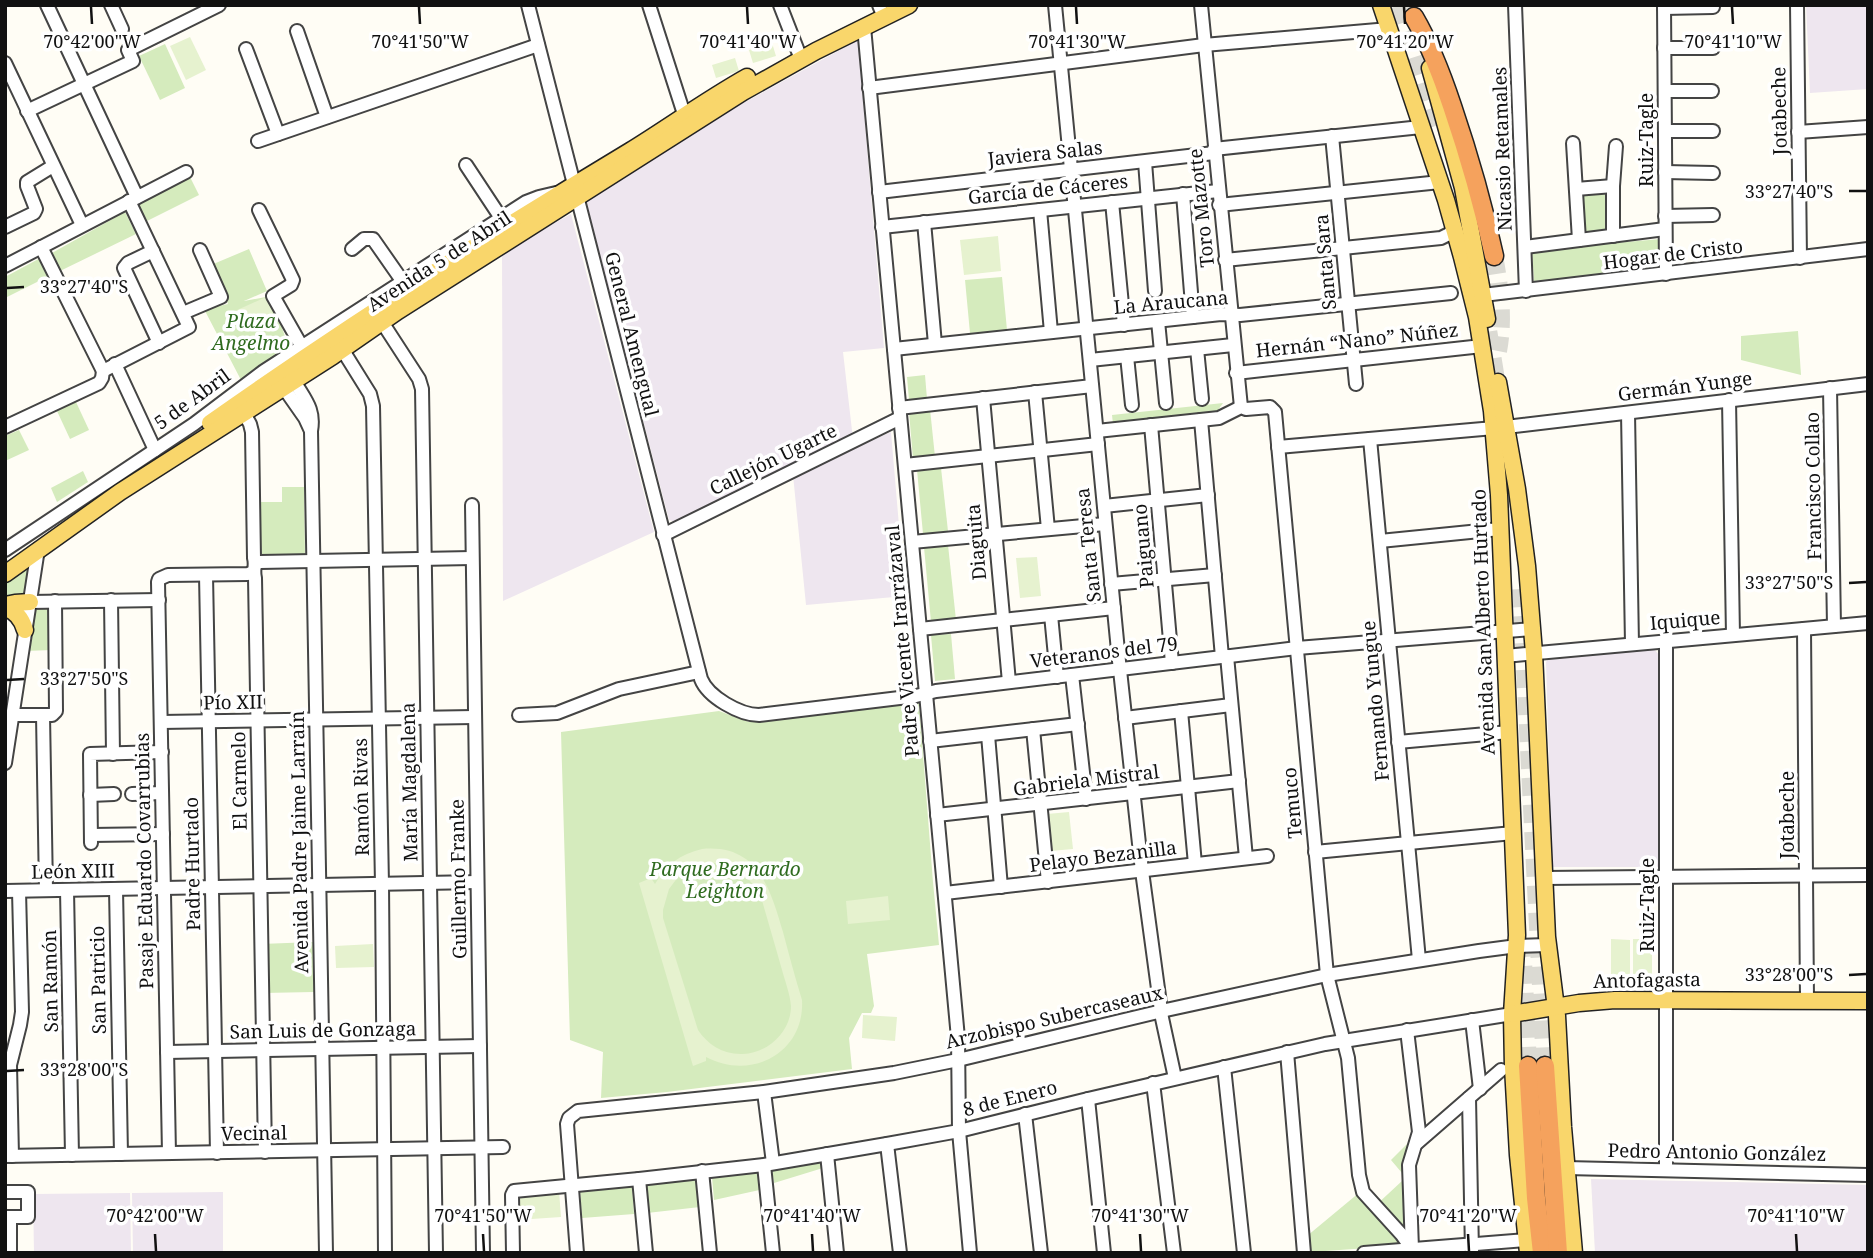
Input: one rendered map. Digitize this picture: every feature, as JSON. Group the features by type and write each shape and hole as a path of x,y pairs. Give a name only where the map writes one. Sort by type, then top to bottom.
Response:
{"highway":[{"path":"1412,11 1436,62 1468,155 1494,256"},
{"path":"1542,1253 1535,1198 1536,1066 1558,1253"}],"main road":[{"name":"Avenida 5 de Abril","path":"5,562 198,431 342,349 572,191 743,92 799,54 909,5"},
{"name":"Avenida San Alberto Hurtado","path":"1381,5 1454,228 1523,531 1534,653 1547,945 1555,1000 1574,1253"},
{"name":"Avenida 5 de Abril","path":"5,574 120,492 244,413 288,380 684,114 883,7"},
{"name":"Avenida San Alberto Hurtado","path":"1412,11 1440,100 1469,219 1483,295 1500,428 1500,529 1517,946 1512,1014 1518,1155 1528,1246"},
{"path":"5,607 30,601"},
{"path":"5,607 18,615 25,630"},
{"name":"Antofagasta","path":"1512,1014 1555,1000 1579,1003 1615,1000 1868,1001"}],"street":[{"path":"5,428 99,383 109,368 189,327 153,251 84,84 47,5"},
{"path":"111,5 122,29"},
{"path":"27,111 84,84 219,5"},
{"name":"General Amengual","path":"528,5 572,191 699,672"},
{"path":"649,5 684,114"},
{"path":"780,5 799,54"},
{"name":"Santa Teresa","path":"1055,5 1133,793 1161,1011 1175,1078"},
{"name":"Toro Mazotte","path":"1201,5 1241,407"},
{"name":"Nicasio Retamales","path":"1515,5 1526,291"},
{"name":"Jotabeche","path":"1797,5 1800,258"},
{"path":"1664,7 1713,8"},
{"name":"Ruiz-Tagle","path":"1664,7 1666,274"},
{"name":"Padre Vicente Irarrázaval","path":"864,27 958,1038 959,1131 970,1253"},
{"path":"869,88 1204,45 1389,29"},
{"path":"297,32 327,117"},
{"path":"258,141 538,45"},
{"path":"1664,48 1713,48"},
{"path":"246,49 278,134"},
{"path":"5,63 82,225"},
{"path":"1665,91 1712,90"},
{"name":"Javiera Salas","path":"879,192 1421,127"},
{"path":"1798,132 1868,127"},
{"path":"1665,131 1713,131"},
{"name":"Santa Sara","path":"1332,136 1356,384"},
{"path":"1573,143 1579,240"},
{"path":"1614,236 1613,186 1616,146"},
{"path":"1144,162 1155,291"},
{"path":"466,165 501,218"},
{"path":"5,227 34,213 36,209 26,186 27,182 53,166"},
{"path":"5,265 186,172"},
{"path":"1665,172 1713,173"},
{"name":"García de Cáceres","path":"882,227 1183,194 1219,198 1337,193 1440,181"},
{"path":"1576,189 1613,186"},
{"name":"5 de Abril","path":"5,550 194,424 264,371 501,218 533,199 572,191"},
{"path":"1183,194 1193,317"},
{"path":"1112,202 1124,325"},
{"path":"259,210 293,280 291,285 273,296 302,347"},
{"path":"1040,210 1051,332"},
{"path":"1665,216 1713,215"},
{"path":"924,222 934,344"},
{"path":"1225,260 1441,238 1454,228"},
{"name":"Hogar de Cristo","path":"1525,247 1665,229"},
{"path":"352,248 364,239 373,239 403,282"},
{"path":"41,247 155,450"},
{"name":"Hogar de Cristo","path":"1483,295 1868,249"},
{"path":"183,313 221,297 200,250"},
{"path":"153,251 128,263 124,268 159,343"},
{"name":"La Araucana","path":"894,349 1451,293"},
{"path":"1158,321 1166,403"},
{"name":"María Magdalena","path":"382,322 419,379 422,389 436,1253"},
{"path":"1090,360 1233,345"},
{"name":"Hernán “Nano” Núñez","path":"1236,373 1482,346"},
{"name":"Ramón Rivas","path":"342,349 373,402 382,884 385,1253"},
{"path":"1198,349 1202,399"},
{"path":"1127,356 1132,405"},
{"name":"Avenida Padre Jaime Larraín","path":"288,380 311,431 326,1253"},
{"name":"Germán Yunge","path":"1278,447 1500,428 1868,384"},
{"name":"Callejón Ugarte","path":"663,534 900,413 983,398 1092,386"},
{"name":"Francisco Collao","path":"1830,388 1834,626"},
{"path":"1035,392 1048,529"},
{"name":"Diaguita","path":"983,398 1009,682"},
{"path":"1729,400 1733,635"},
{"path":"905,465 1040,450 1151,425 1219,418 1241,407"},
{"name":"Temuco","path":"1241,407 1267,407 1275,412 1327,975 1348,1058 1359,1175 1363,1192 1402,1235 1412,1251"},
{"name":"El Carmelo","path":"244,413 252,429 265,1152"},
{"path":"1628,413 1632,644"},
{"path":"1201,420 1246,858"},
{"name":"Paiguano","path":"1151,425 1172,663"},
{"name":"Fernando Yungue","path":"1370,439 1419,960"},
{"path":"1104,506 1208,495"},
{"name":"Guillermo Franke","path":"472,505 484,1253"},
{"path":"912,542 1105,524"},
{"path":"1380,541 1500,529"},
{"path":"5,762 38,549"},
{"path":"206,575 248,574 254,568 314,561 472,558"},
{"name":"Pasaje Eduardo Covarrubias","path":"169,1153 159,579 168,575 206,575"},
{"name":"Padre Hurtado","path":"206,575 217,1153"},
{"path":"1111,584 1215,575"},
{"path":"111,600 113,754"},
{"path":"30,601 159,600"},
{"path":"12,715 43,715 57,711 55,601"},
{"path":"920,629 1114,608"},
{"path":"1051,615 1057,677"},
{"name":"Iquique","path":"1505,656 1868,623"},
{"name":"Veteranos del 79","path":"699,672 703,685 708,690 736,709 752,715 1297,648 1532,629"},
{"name":"Jotabeche","path":"1804,629 1807,1000"},
{"name":"Ruiz-Tagle","path":"1666,641 1666,1170"},
{"path":"519,715 557,713 619,689 699,672"},
{"path":"1072,675 1086,799"},
{"path":"1125,718 1231,705"},
{"path":"1181,711 1195,864"},
{"path":"43,715 46,890"},
{"name":"Pío XII","path":"161,722 474,717"},
{"path":"930,741 1078,724"},
{"path":"1033,729 1048,882"},
{"path":"1398,743 1509,732"},
{"path":"988,735 1001,887"},
{"path":"162,752 90,754 90,794 91,839 163,834"},
{"name":"Gabriela Mistral","path":"937,815 1239,781"},
{"path":"132,794 162,793"},
{"path":"90,794 114,794"},
{"path":"1315,852 1513,833"},
{"name":"Pelayo Bezanilla","path":"944,893 1267,856"},
{"path":"1544,878 1868,875"},
{"name":"León XIII","path":"5,891 477,881"},
{"name":"San Patricio","path":"116,889 121,1154"},
{"name":"San Ramón","path":"67,890 72,1155"},
{"path":"8,1156 9,1074 22,1012 19,891"},
{"name":"Arzobispo Subercaseaux","path":"572,1186 566,1124 569,1118 582,1110 764,1092 870,1077 958,1060 1161,1011 1327,975 1517,946 1547,945"},
{"name":"8 de Enero","path":"513,1253 513,1192 768,1164 887,1144 959,1131 1343,1040 1512,1014"},
{"path":"1472,1020 1480,1089"},
{"path":"1408,1030 1419,1132 1409,1165 1412,1251"},
{"name":"San Luis de Gonzaga","path":"167,1052 480,1046"},
{"path":"1287,1052 1304,1253"},
{"path":"1224,1067 1244,1253"},
{"path":"1416,1144 1501,1070"},
{"path":"1153,1083 1174,1253"},
{"path":"764,1092 773,1253"},
{"path":"1469,1098 1472,1249"},
{"path":"1087,1099 1104,1253"},
{"path":"1026,1114 1041,1253"},
{"path":"887,1144 900,1253"},
{"name":"Vecinal","path":"8,1156 503,1147"},
{"path":"827,1154 837,1253"},
{"name":"Pedro Antonio González","path":"1566,1168 1868,1175"},
{"path":"702,1171 710,1253"},
{"path":"639,1179 646,1253"},
{"path":"572,1186 578,1253"},
{"path":"5,1192 28,1192 28,1216 8,1217 10,1253"},
{"path":"1364,1253 1528,1246"}],"shaded area":[{"path":"1806,5 1868,5 1868,89 1810,93"},
{"path":"858,40 884,348 843,352 854,448 891,432 905,596 806,605 792,465 676,522 669,520 586,201 738,106"},
{"path":"571,214 654,532 503,601 502,252"},
{"path":"1654,649 1660,656 1658,867 1552,867 1546,662 1550,657"},
{"path":"1591,1179 1868,1185 1868,1253 1595,1253"},
{"path":"223,1192 223,1253 133,1253 132,1193"},
{"path":"130,1193 131,1253 34,1253 33,1194"}],"green space":[{"path":"190,37 206,70 186,80 170,46"},
{"path":"772,43 776,56 753,63 749,50"},
{"path":"165,44 185,88 160,100 139,56"},
{"path":"735,58 739,71 716,78 712,65"},
{"path":"190,177 199,195 145,222 136,204"},
{"path":"1609,189 1610,231 1584,233 1581,191"},
{"path":"125,212 136,234 60,271 52,253"},
{"path":"998,236 1001,271 964,275 960,240"},
{"path":"1661,239 1661,270 1534,281 1532,250"},
{"name":"Plaza Angelmo","path":"249,249 267,291 244,301 271,296 289,348 241,380 204,309 228,304 211,265"},
{"path":"44,256 53,274 5,298 5,277"},
{"path":"1002,277 1007,330 970,333 965,280"},
{"path":"266,297 274,316 243,329 235,311"},
{"path":"1798,331 1801,375 1741,360 1741,336"},
{"path":"925,375 927,399 909,400 907,377"},
{"path":"76,402 89,430 70,439 57,411"},
{"path":"1223,403 1216,413 1113,424 1112,415"},
{"path":"930,409 935,457 913,459 909,412"},
{"path":"19,430 29,450 5,461 5,436"},
{"path":"941,468 948,531 923,534 917,470"},
{"path":"83,471 88,482 57,502 51,488"},
{"path":"282,487 304,487 305,555 260,555 260,502 282,502"},
{"path":"948,545 956,620 931,622 924,547"},
{"path":"1037,557 1041,596 1020,598 1016,558"},
{"path":"30,562 25,596 5,599 5,581"},
{"path":"32,606 52,606 52,650 26,651"},
{"path":"951,634 955,679 935,681 931,635"},
{"name":"Parque Bernardo Leighton","path":"919,703 939,945 867,954 874,1006 871,1013 862,1013 849,1038 852,1069 601,1098 603,1052 570,1040 561,732 719,711 749,722"},
{"path":"1069,812 1073,849 1051,851 1047,814"},
{"path":"702,849 721,849 736,854 749,861 759,872 773,900 802,1000 801,1019 795,1035 785,1048 757,1063 740,1066 723,1064 706,1057 706,1061 693,1066 639,883 651,878 655,884 674,861","holes":["722,864 742,873 761,897 791,1006 787,1024 782,1032 769,1045 752,1053 729,1053 717,1048 698,1030 663,918 669,889 678,877 697,866"]},
{"path":"888,896 890,920 848,924 846,901"},
{"path":"1611,939 1630,940 1630,976 1611,976"},
{"path":"1633,939 1652,939 1652,975 1633,975"},
{"path":"313,942 314,992 263,993 261,944"},
{"path":"373,944 374,967 336,968 335,946"},
{"path":"863,1015 897,1017 895,1041 862,1038"},
{"path":"1413,1138 1401,1243 1397,1246 1311,1252 1307,1236 1360,1192 1374,1207 1402,1181 1402,1173 1391,1160"},
{"path":"822,1160 823,1168 774,1183 772,1169"},
{"path":"761,1169 764,1189 714,1200 712,1177"},
{"path":"696,1179 700,1207 647,1213 644,1185"},
{"path":"632,1185 634,1214 582,1218 580,1189"},
{"path":"559,1191 561,1217 517,1220 515,1194"}],"tunnel":[{"path":"1400,5 1439,129"},
{"path":"1494,256 1501,327 1498,351"},
{"path":"1484,305 1499,398"},
{"path":"1521,589 1545,1066"},
{"path":"1522,939 1528,1066"}]}
